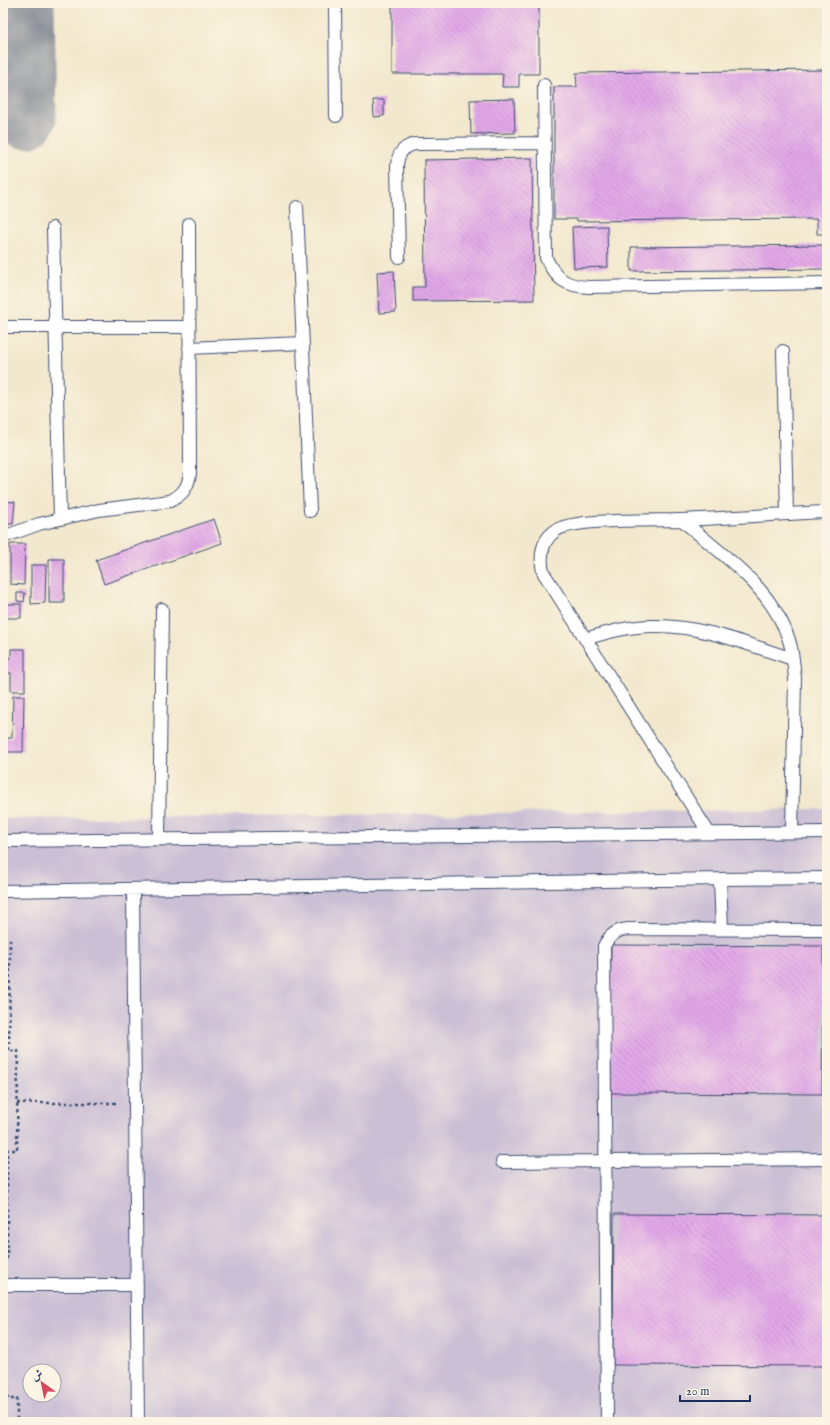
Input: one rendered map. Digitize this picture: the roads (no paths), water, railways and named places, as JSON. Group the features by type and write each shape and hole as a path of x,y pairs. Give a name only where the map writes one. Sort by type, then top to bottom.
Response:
{"lane":[{"path":"334,3 336,116"},
{"path":"544,85 546,258 552,271 562,281 575,286 589,287 827,283"},
{"path":"399,256 397,165 398,157 408,146 415,144 545,143"},
{"path":"297,207 310,511"},
{"path":"3,537 60,518 98,510 170,501 178,497 189,483 189,224"},
{"path":"53,228 60,518"},
{"path":"3,327 189,327"},
{"path":"189,348 303,343"},
{"path":"783,351 787,514"},
{"path":"709,833 543,572 541,554 544,545 548,537 555,530 574,524 827,512"},
{"path":"682,520 763,592 773,606 789,640 795,679 792,832"},
{"path":"159,839 162,609"},
{"path":"585,638 631,628 655,626 675,627 715,635 793,659"},
{"path":"3,840 827,832"},
{"path":"3,891 133,890 720,878 827,878"},
{"path":"720,878 722,929"},
{"path":"133,890 138,1422"},
{"path":"607,1422 604,946 613,933 621,930 827,930"},
{"path":"502,1162 827,1159"},
{"path":"3,1285 136,1285"}]}
